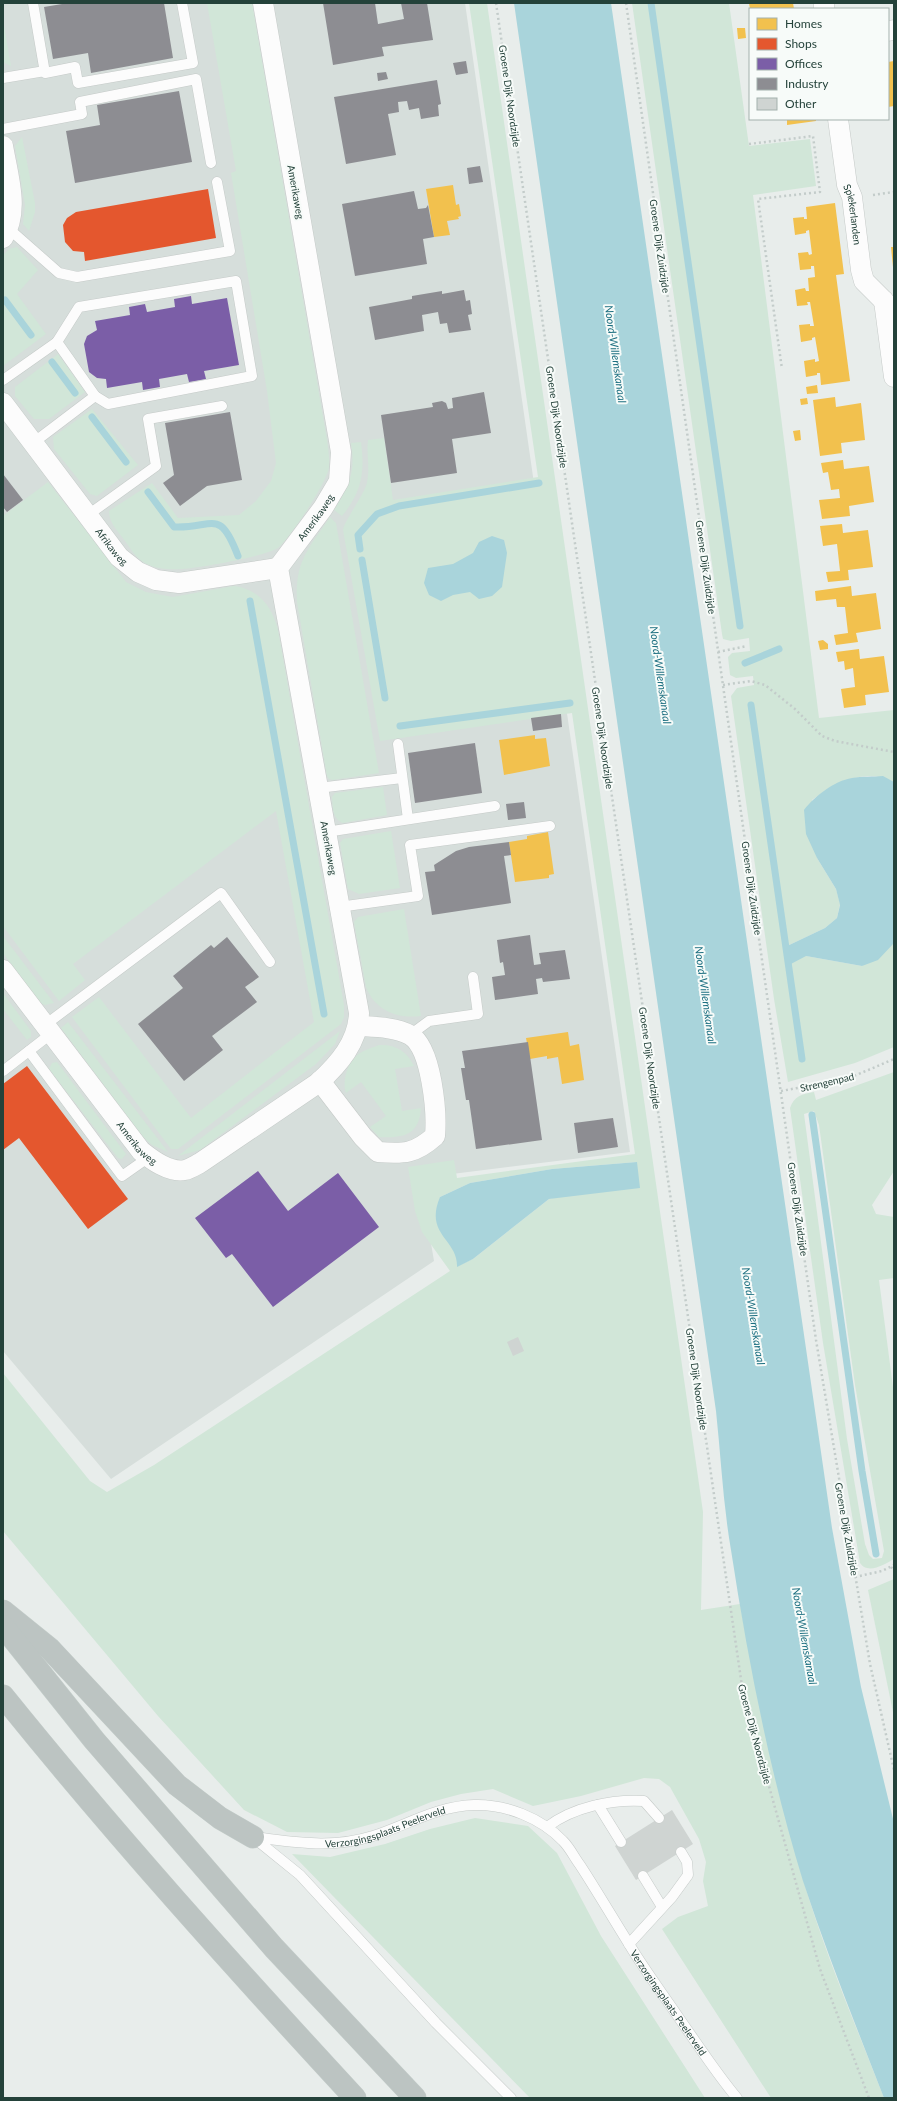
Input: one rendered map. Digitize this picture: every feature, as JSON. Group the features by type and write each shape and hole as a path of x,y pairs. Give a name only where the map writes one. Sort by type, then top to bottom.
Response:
{"highway":[{"path":"3,1611 50,1649 177,1785 220,1818 253,1837"},
{"path":"3,1626 94,1740 274,1948 415,2098"},
{"path":"3,1696 74,1785 242,1977 355,2098"}],"street":[{"name":"Amerikaweg","path":"3,970 141,1151 149,1157 169,1167 184,1170 200,1163 320,1081 348,1049 358,1026 359,1013 278,568 323,508 339,481 341,452 263,3"},
{"name":"Spiekerlanden","path":"838,120 847,185 852,197 861,270 864,281 889,302"},
{"path":"3,146 11,191 12,214 6,233"},
{"path":"889,302 894,377"},
{"name":"Afrikaweg","path":"3,403 120,557 138,572 156,580 179,583 278,568"},
{"path":"320,1081 363,1137 378,1152 396,1154 421,1149 435,1136 436,1117 426,1058 419,1044 410,1036 398,1030 358,1026"}],"lane":[{"path":"33,3 45,71"},
{"path":"3,78 75,67 78,83 193,62 182,3"},
{"path":"3,129 82,114 80,102 196,80 211,162"},
{"path":"6,233 59,273 77,277 230,251 217,182"},
{"path":"3,380 57,342 80,307 236,281 252,376 108,404 95,396 57,342"},
{"path":"33,442 95,396"},
{"path":"88,515 156,466 148,419 222,406"},
{"path":"398,744 408,819"},
{"path":"318,788 402,778"},
{"path":"326,832 495,806"},
{"path":"340,907 418,896 410,845 550,826"},
{"path":"3,1071 29,1051 48,1029 221,893 270,962"},
{"path":"410,1036 429,1021 478,1014 473,977"},
{"path":"29,1051 122,1176 149,1157"},
{"path":"547,1827 555,1821 598,1805 621,1800 644,1801 659,1818"},
{"name":"Verzorgingsplaats Peelerveld","path":"253,1837 290,1843 314,1844 345,1842 396,1828 433,1812 453,1807 475,1805 506,1809 530,1817 547,1827 564,1842 602,1897 629,1944 721,2079 737,2098"},
{"path":"598,1805 621,1842"},
{"path":"253,1837 300,1875 436,2023 511,2098"},
{"path":"629,1944 688,1875 687,1862 681,1852"},
{"path":"643,1876 662,1907"}],"path":[{"name":"Groene Dijk Noordzijde","path":"496,3 742,1693 820,1969 869,2098"},
{"name":"Groene Dijk Zuidzijde","path":"626,3 817,1347 870,1664 894,1770"},
{"path":"749,144 813,136 820,192 758,200 782,369"},
{"path":"718,652 747,646"},
{"path":"723,686 751,681 765,684 795,709 822,736 835,741 894,752"},
{"name":"Strengenpad","path":"781,1091 847,1079 894,1060"},
{"path":"855,1577 893,1566 894,1571"}],"shaded area":[{"path":"3,3 465,3 630,1152 420,1178 434,1261 111,1479 3,1351"}],"green space":[{"path":"207,3 252,3 327,440 329,467 322,485 300,521 279,547 262,554 233,561 190,568 170,569 149,565 137,557 113,524 109,511 152,483 178,518 239,515 256,501 271,481 276,463 267,391 231,173 236,171"},
{"path":"469,3 487,3 703,1512 701,1610 740,1604 768,1743 793,1845 821,1935 884,2098 771,2098 662,1929 678,1917 708,1906 703,1881 706,1862 699,1839 670,1787 659,1779 644,1778 581,1796 533,1806 493,1789 461,1794 431,1802 387,1820 338,1833 287,1832 244,1810 158,1716 3,1531 3,1373 90,1481 107,1492 154,1465 450,1271 422,1232 415,1211 408,1167 454,1160 457,1178 635,1154 572,713 380,741 343,530 346,521 366,486 368,474 368,440 384,438 393,500 538,477","holes":["637,1162 561,1196 549,1199 473,1259 457,1266 457,1258 440,1197 470,1183 552,1169"]},
{"path":"632,3 729,3 749,146 810,139 816,186 753,195 819,718 894,710 894,782 873,776 851,779 831,788 812,800 817,858 836,889 840,904 837,918 825,928 785,947 806,956 862,966 894,943 894,1047 855,1063 788,1082 774,999 731,696 737,688 754,685 753,676 736,678 730,675 728,657 732,653 750,651 749,638 731,641 723,639 722,634"},
{"path":"3,20 11,66 3,62"},
{"path":"22,137 35,203 35,212 29,231 23,224 25,205 15,146"},
{"path":"17,247 38,270 17,294 46,334 3,366 3,255 9,249"},
{"path":"58,354 85,392 49,419 34,419 15,396 15,387"},
{"path":"92,409 138,465 97,496 90,494 54,449 53,437"},
{"path":"361,442 363,463 358,490 354,499 342,516 334,510 344,493 352,471 353,462 351,443"},
{"path":"48,482 126,582 146,592 173,597 234,586 243,588 251,591 263,600 272,614 278,630 344,1005 344,1017 341,1024 178,1149 171,1149 72,1017 99,997 191,1118 314,1022 276,811 73,964 85,980 59,1001 3,926 3,516"},
{"path":"330,517 336,523 379,773 333,780 329,779 327,776 297,602 298,576 304,556"},
{"path":"383,787 387,815 343,823 337,819 334,812 332,797 335,793"},
{"path":"391,831 400,888 359,894 348,889 340,843 343,839"},
{"path":"404,909 421,1016 412,1017 388,1012 381,1008 370,995 366,987 354,922 358,917"},
{"path":"3,936 54,1003 45,1005 40,1003 3,953"},
{"path":"3,993 31,1031 31,1037 27,1040 3,1009"},
{"path":"68,1022 168,1152 152,1145 142,1136 61,1028"},
{"path":"340,1031 335,1044 316,1064 200,1150 178,1156"},
{"path":"379,1045 395,1047 404,1052 414,1066 395,1069 402,1111 421,1108 420,1117 413,1130 402,1136 379,1137 370,1127 386,1116 361,1082 346,1093 345,1079 352,1060 360,1053"},
{"path":"57,1062 126,1154 122,1159 118,1158 49,1069 52,1063"},
{"path":"894,1072 894,1171 872,1205 876,1214 894,1217 894,1278 879,1280 894,1395 894,1559 881,1566 872,1568 867,1568 860,1563 823,1343 790,1108 799,1096 814,1092 816,1100","holes":["814,1111 819,1125 855,1385 884,1551 882,1558 873,1559 869,1555 865,1544 847,1439 804,1114"]},
{"path":"894,1579 894,1717 868,1590"},
{"path":"475,1818 528,1826 557,1853 601,1936 705,2098 530,2098 292,1854 330,1857 385,1844 430,1829"}],"water":[{"name":"Noord-Willemskanaal","path":"514,3 611,3 832,1528 861,1687 894,1823 894,2098 884,2098 832,1963 803,1881 770,1759 745,1634 728,1533 716,1411"},
{"path":"492,536 504,540 507,553 502,587 492,596 479,599 470,592 453,595 441,601 429,595 424,583 428,568 453,564 473,553 479,542"},
{"path":"883,776 894,782 894,943 878,960 862,966 806,956 789,965 785,947 825,928 837,918 840,905 836,889 817,858 806,834 804,810 825,790 838,782 856,777"},
{"path":"637,1162 640,1188 549,1199 473,1259 457,1267 453,1250 443,1236 436,1220 436,1210 440,1197 470,1183 552,1169"}],"building: Homes":[{"path":"749,3 793,3 794,8 750,8"},
{"path":"737,28 745,28 746,38 738,39"},
{"path":"894,61 894,106 889,107 889,62"},
{"path":"787,120 816,120 816,121 787,125"},
{"path":"453,185 456,205 459,204 461,216 458,217 459,219 447,221 450,235 434,237 426,189"},
{"path":"835,203 844,274 836,275 850,381 821,385 820,373 806,377 804,361 815,359 815,362 819,361 815,337 812,338 812,340 801,342 799,325 810,324 810,326 814,326 810,302 807,302 808,305 797,306 795,290 805,288 806,291 809,291 808,278 815,277 814,266 811,266 811,269 800,270 798,253 808,252 809,255 812,254 809,230 806,231 806,233 795,235 793,218 804,217 804,219 807,219 806,207"},
{"path":"891,247 894,247 894,267 893,267"},
{"path":"817,385 818,393 807,394 806,387"},
{"path":"835,397 836,407 861,403 865,440 841,443 842,453 820,456 813,400"},
{"path":"807,398 808,404 801,405 800,399"},
{"path":"800,430 801,440 795,441 793,431"},
{"path":"843,460 844,469 869,466 874,502 849,506 850,516 822,519 819,500 840,498 839,489 831,490 828,472 823,473 821,463"},
{"path":"842,524 843,533 868,530 873,567 848,570 849,580 828,582 826,572 840,571 837,544 823,546 820,526"},
{"path":"851,586 852,596 876,593 881,629 856,633 858,642 836,645 834,635 848,633 845,607 837,607 836,599 816,601 815,591"},
{"path":"823,640 828,644 828,649 820,650 818,641"},
{"path":"859,649 860,659 884,656 889,692 865,695 866,705 844,708 841,689 855,687 853,668 845,670 844,661 838,662 836,652"},
{"path":"535,735 535,739 546,738 550,766 504,775 499,740"},
{"path":"548,832 554,874 549,875 549,878 515,882 509,842 527,839 527,836"},
{"path":"568,1032 570,1046 579,1044 584,1080 562,1084 558,1057 547,1059 547,1056 530,1059 526,1038"}],"building: Shops":[{"path":"208,189 216,238 85,261 84,252 73,251 65,242 63,225 67,218 76,212"},
{"path":"27,1066 128,1199 88,1229 19,1138 3,1150 3,1084"}],"building: Offices":[{"path":"191,296 192,304 227,298 239,365 204,371 206,379 189,382 187,374 159,379 160,387 143,390 142,382 107,388 106,379 97,378 89,372 84,344 87,336 97,330 95,321 130,315 129,307 145,304 147,312 175,307 174,299"},
{"path":"258,1171 288,1211 338,1173 379,1227 273,1307 232,1254 226,1258 195,1218"}],"building: Industry":[{"path":"68,3 164,3 173,58 91,73 88,53 53,59 44,7"},
{"path":"323,3 375,3 378,24 404,19 401,3 427,3 433,40 382,47 384,56 333,65"},
{"path":"466,61 468,73 456,75 453,63"},
{"path":"386,72 388,79 378,81 377,73"},
{"path":"437,80 441,104 438,105 439,116 421,119 419,108 409,110 407,101 398,102 399,112 388,114 396,155 346,164 334,97"},
{"path":"179,91 192,162 75,183 66,131 100,125 97,105"},
{"path":"480,166 483,182 469,184 467,168"},
{"path":"414,191 418,209 426,208 428,205 434,237 423,239 427,264 355,276 342,204"},
{"path":"464,290 466,301 470,300 472,314 468,315 471,330 449,333 447,323 440,324 438,312 422,315 424,331 375,340 369,307 412,299 412,296 442,291 442,294"},
{"path":"484,392 491,433 452,439 457,473 391,483 381,415 433,407 432,403 442,401 446,403 448,409 453,408 452,398"},
{"path":"230,412 242,480 207,486 180,506 163,483 174,475 165,423"},
{"path":"3,474 23,500 7,512 3,507"},
{"path":"561,714 562,727 533,731 531,718"},
{"path":"475,743 482,793 415,803 408,753"},
{"path":"524,802 526,818 508,820 506,804"},
{"path":"509,842 511,855 504,856 511,903 432,915 425,872 435,871 434,865 456,851 469,847"},
{"path":"530,935 534,965 541,964 539,953 565,950 570,979 543,982 542,978 536,979 538,994 495,1000 492,977 505,975 503,962 500,963 497,940"},
{"path":"227,937 259,977 245,987 257,1002 212,1036 223,1050 184,1081 138,1024 183,988 173,976 211,945 214,948"},
{"path":"528,1042 542,1140 476,1149 469,1100 466,1100 461,1068 465,1068 462,1051"},
{"path":"613,1118 618,1147 578,1153 574,1123"}],"building: Other":[{"path":"518,1337 524,1351 513,1356 507,1342"},
{"path":"672,1810 693,1844 636,1880 615,1846"}],"waterway":[{"path":"651,3 740,626"},
{"path":"5,300 31,335"},
{"path":"52,362 75,393"},
{"path":"92,417 126,462"},
{"path":"360,549 358,535 377,514 399,506 539,483"},
{"path":"148,492 174,527 187,527 206,524 220,525 231,540 238,556"},
{"path":"362,560 385,698"},
{"path":"250,601 324,1014"},
{"path":"745,663 779,649"},
{"path":"400,726 570,703"},
{"path":"751,705 802,1059"},
{"path":"812,1115 862,1471 876,1554"}]}
